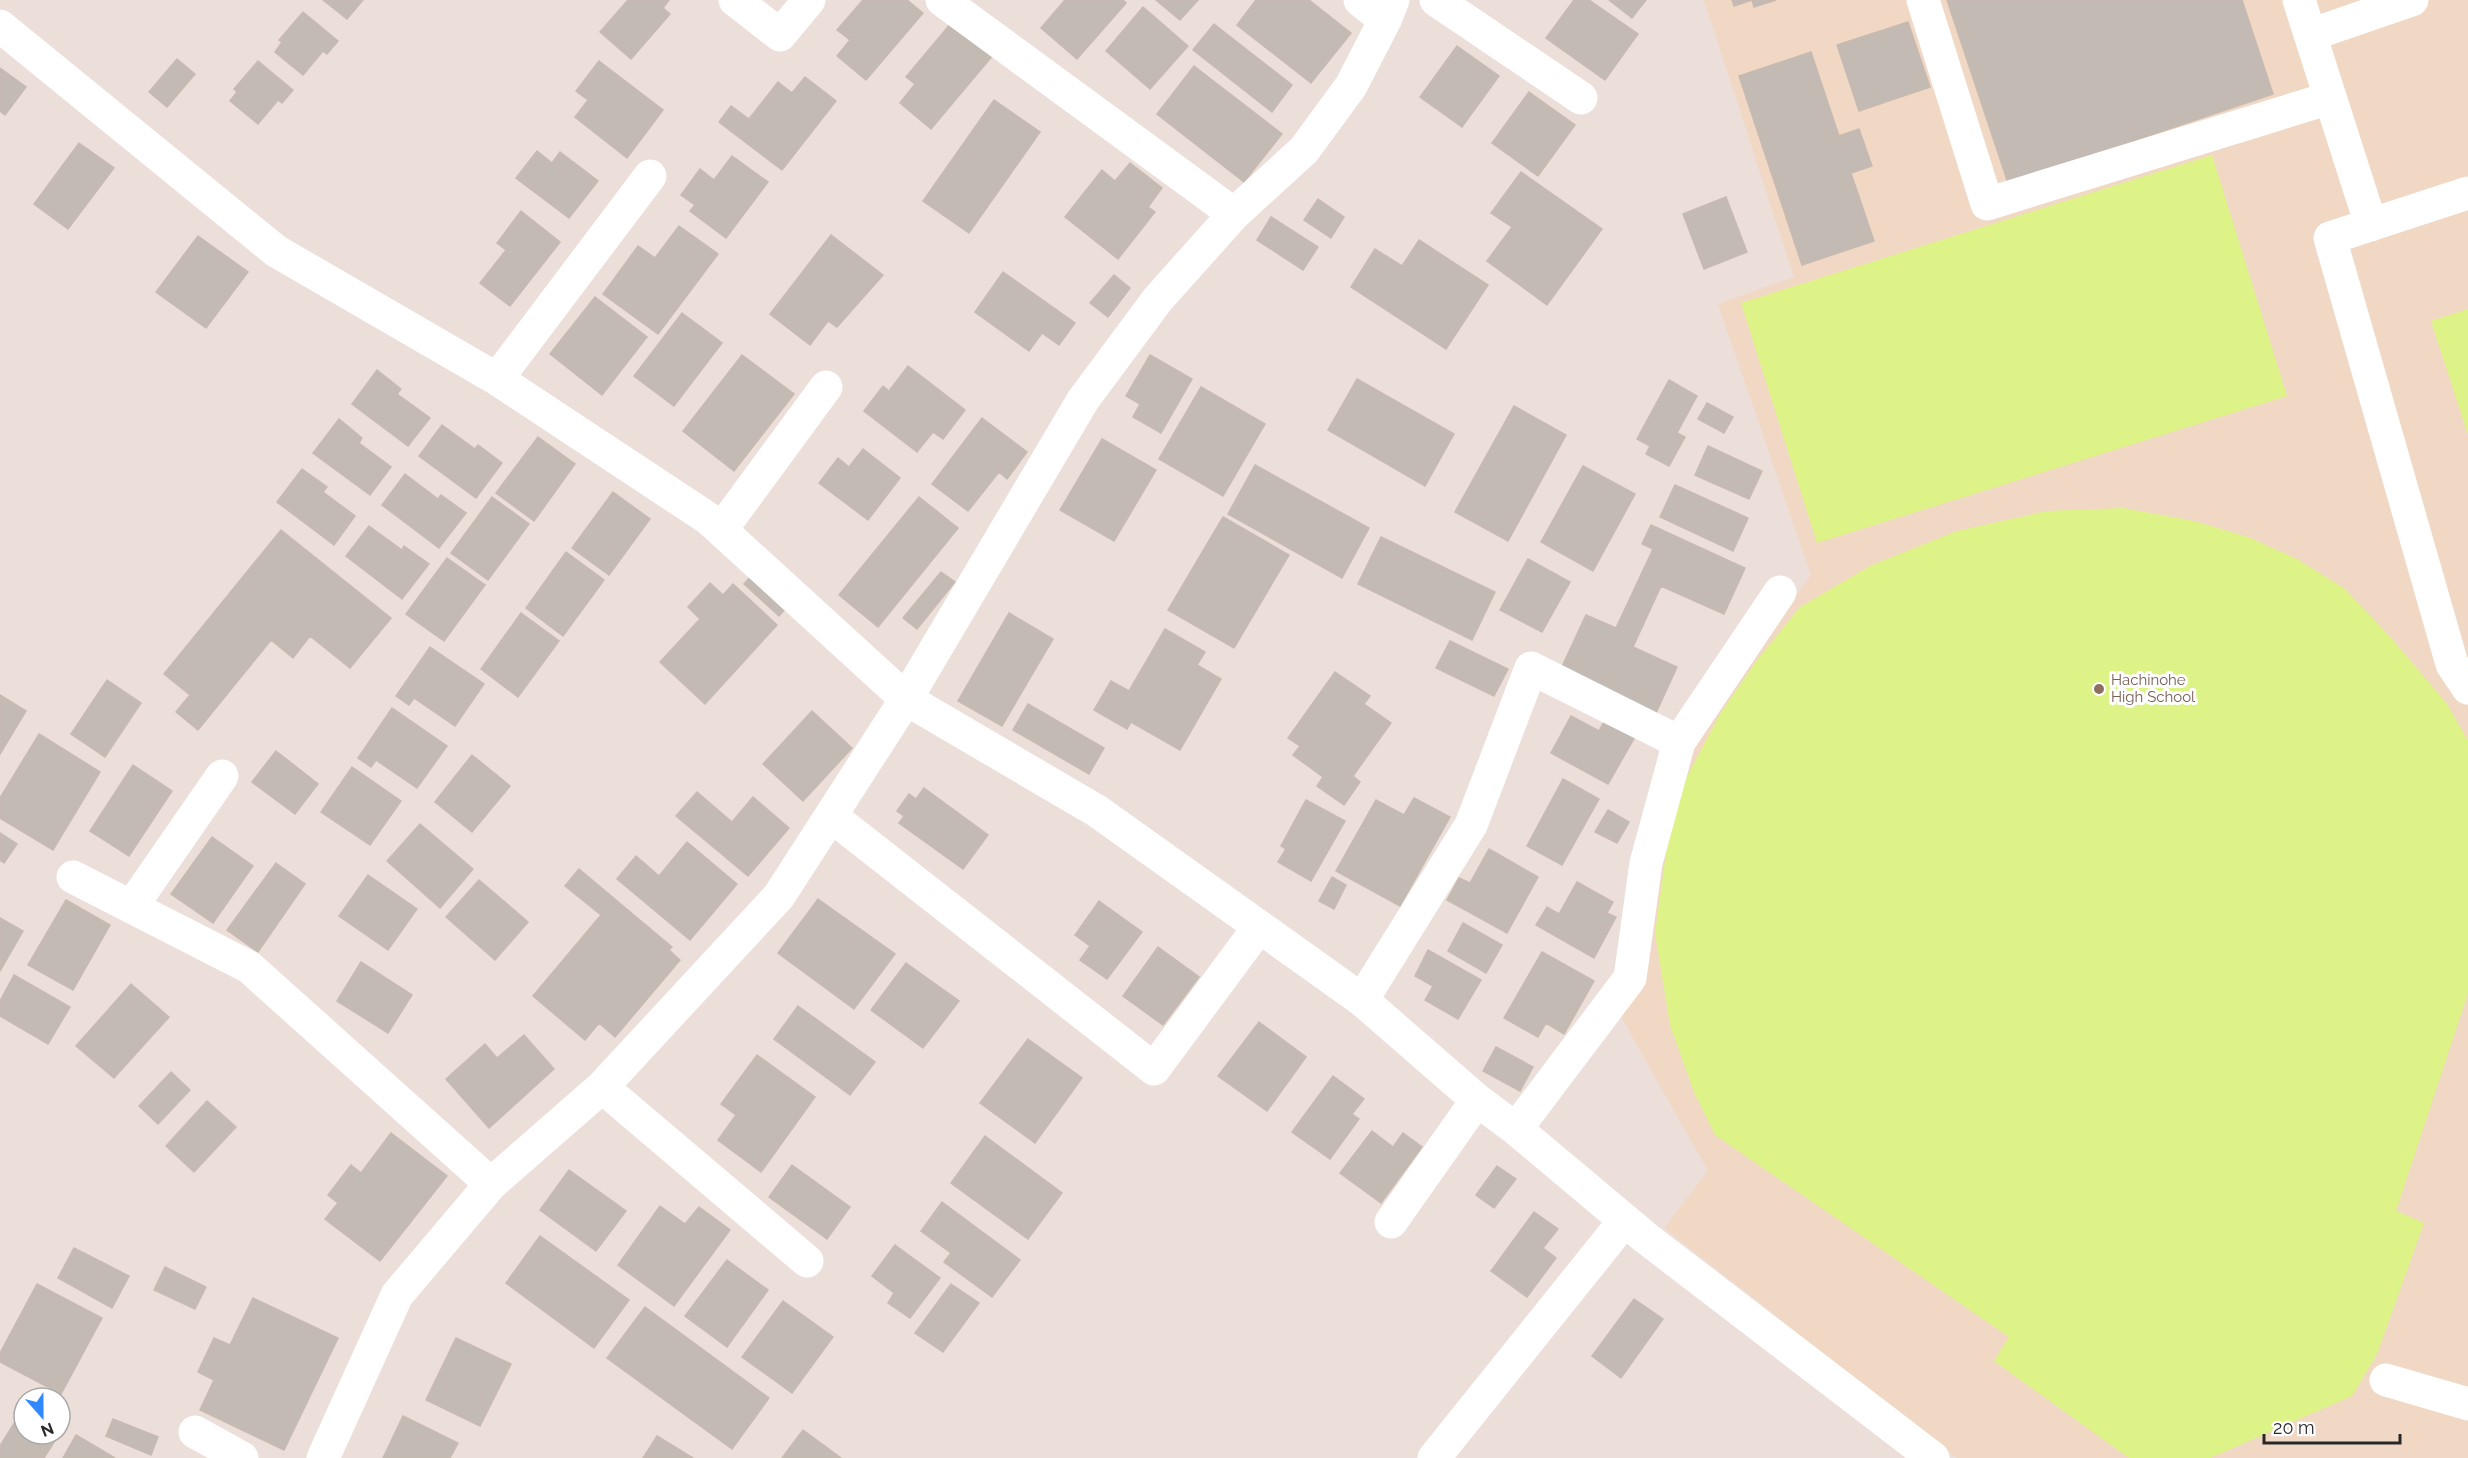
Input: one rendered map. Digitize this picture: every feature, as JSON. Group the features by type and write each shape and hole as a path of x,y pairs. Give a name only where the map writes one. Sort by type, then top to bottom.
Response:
{"street":[{"path":"735,0 780,35 809,0"},
{"path":"942,0 1234,214"},
{"path":"323,1458 397,1294 491,1184 602,1087 779,896 906,699 1083,400 1158,299 1234,214 1304,150 1351,86 1389,10 1360,0"},
{"path":"1436,0 1581,98"},
{"path":"1923,0 1987,204 2330,98"},
{"path":"2299,0 2371,225"},
{"path":"2310,35 2412,0"},
{"path":"0,26 276,251 497,379 709,519 906,699 1097,811 1362,1000 1477,1100 1516,1129 1625,1220 1933,1458"},
{"path":"497,379 650,176"},
{"path":"2468,193 2330,238 2452,664 2468,688"},
{"path":"721,530 826,387"},
{"path":"1516,1129 1630,978 1646,863 1679,742 1780,592"},
{"path":"1362,1000 1471,825 1530,668 1679,742"},
{"path":"132,906 222,776"},
{"path":"831,816 1154,1069 1259,927"},
{"path":"73,877 249,967 491,1184"},
{"path":"602,1087 807,1261"},
{"path":"1391,1222 1477,1100"},
{"path":"1439,1456 1625,1220"},
{"path":"2386,1380 2468,1404"},
{"path":"195,1432 242,1458"}],"shaded area":[{"name":"Hachinohe High School","path":"1704,0 2468,0 2468,1458 1957,1458 1664,1228 1708,1171 1619,1013 1658,861 1694,742 1766,636 1811,575 1718,304 1794,277"}],"green space":[{"path":"2212,155 2287,396 1817,543 1741,303"},
{"path":"2468,309 2468,435 2431,321"},
{"path":"2123,508 2194,521 2248,537 2297,559 2345,589 2392,639 2447,704 2468,741 2468,993 2396,1211 2424,1223 2377,1354 2352,1396 2210,1458 2129,1458 1994,1361 2009,1337 1715,1135 1694,1092 1670,1025 1655,933 1666,853 1684,782 1720,714 1757,660 1800,607 1872,565 1957,531 2047,511"}],"building":[{"path":"323,0 363,0 347,19"},
{"path":"628,0 669,0 663,8 670,14 631,59 600,32"},
{"path":"863,0 907,0 923,13 866,80 837,56 850,40 837,30"},
{"path":"1065,0 1123,0 1126,3 1077,59 1041,28"},
{"path":"1156,0 1198,0 1180,20"},
{"path":"1256,0 1309,0 1351,33 1311,83 1237,25"},
{"path":"1574,0 1589,0 1638,34 1605,80 1546,38"},
{"path":"1609,0 1646,0 1632,18"},
{"path":"1732,0 1752,0 1734,6"},
{"path":"1752,0 1776,0 1754,7"},
{"path":"1947,0 2242,0 2273,94 2008,183"},
{"path":"1143,7 1188,46 1150,89 1106,51"},
{"path":"303,12 338,41 327,54 323,51 303,75 275,52 282,42 279,40"},
{"path":"952,22 993,55 931,129 900,103 915,84 906,77"},
{"path":"1908,22 1930,87 1859,111 1837,45"},
{"path":"1214,24 1292,85 1272,112 1193,50"},
{"path":"1457,46 1499,76 1462,127 1420,97"},
{"path":"1811,52 1839,136 1859,129 1872,166 1851,173 1874,241 1802,265 1739,76"},
{"path":"177,59 195,74 167,107 149,92"},
{"path":"258,61 293,90 282,103 278,100 258,124 230,101 237,92 234,89"},
{"path":"599,61 663,110 627,158 575,117 588,100 576,91"},
{"path":"1194,66 1282,134 1244,182 1157,114"},
{"path":"0,68 26,87 5,115 0,111"},
{"path":"805,77 836,101 782,170 719,122 731,106 749,119 778,82 792,93"},
{"path":"1529,92 1575,125 1538,176 1492,143"},
{"path":"994,100 1040,132 969,233 923,201"},
{"path":"79,143 114,168 68,229 34,204"},
{"path":"537,151 552,163 560,152 598,181 569,218 516,178"},
{"path":"732,156 768,182 726,238 690,211 695,205 681,195 700,169 714,180"},
{"path":"1130,163 1162,188 1148,207 1155,212 1118,259 1065,217 1102,170 1115,181"},
{"path":"1521,172 1602,229 1547,305 1487,261 1512,227 1491,213"},
{"path":"1726,197 1747,252 1704,269 1683,214"},
{"path":"1318,199 1344,217 1331,238 1304,220"},
{"path":"521,211 560,242 510,306 480,283 506,250 497,243"},
{"path":"1271,217 1318,247 1303,270 1257,240"},
{"path":"679,226 718,254 658,334 603,294 638,246 655,258"},
{"path":"831,235 883,275 837,327 828,321 810,345 770,314"},
{"path":"198,236 248,272 206,328 156,292"},
{"path":"1419,240 1488,285 1446,349 1351,287 1375,249 1402,266"},
{"path":"1003,272 1075,323 1059,345 1042,333 1029,351 975,312"},
{"path":"1114,275 1130,288 1108,317 1090,303"},
{"path":"595,297 647,337 602,395 550,354"},
{"path":"682,313 722,343 674,406 634,376"},
{"path":"742,355 794,394 734,471 683,431"},
{"path":"1150,355 1192,379 1161,433 1133,417 1140,404 1126,396"},
{"path":"908,366 965,410 943,439 933,432 917,452 864,411 883,386 889,391"},
{"path":"377,370 401,389 397,394 430,418 408,446 352,404"},
{"path":"1357,379 1454,434 1425,486 1328,430"},
{"path":"1669,380 1697,396 1677,433 1685,437 1669,466 1646,454 1650,446 1637,439"},
{"path":"1201,387 1265,424 1223,496 1159,459"},
{"path":"1707,403 1733,417 1724,433 1698,419"},
{"path":"1514,406 1566,435 1508,541 1455,512"},
{"path":"982,418 1027,452 1007,479 999,472 968,511 932,484"},
{"path":"339,419 362,438 359,443 391,467 370,495 313,453"},
{"path":"442,425 475,449 478,445 502,463 476,498 419,456"},
{"path":"538,437 575,464 534,521 496,493"},
{"path":"1102,439 1156,470 1114,541 1060,510"},
{"path":"1708,446 1762,471 1749,499 1695,475"},
{"path":"863,449 900,478 868,520 819,483 838,458 849,467"},
{"path":"1255,465 1369,528 1342,578 1228,514"},
{"path":"1583,466 1635,494 1593,571 1541,542"},
{"path":"302,469 327,487 323,492 355,516 334,545 277,502"},
{"path":"405,474 438,499 441,495 466,513 439,548 382,505"},
{"path":"1675,485 1748,518 1733,551 1660,517"},
{"path":"613,492 650,519 609,575 572,548"},
{"path":"492,497 529,524 488,580 451,553"},
{"path":"919,497 958,528 878,627 839,595"},
{"path":"1223,517 1289,555 1234,648 1168,610"},
{"path":"1651,525 1745,568 1724,614 1661,586 1633,647 1677,667 1655,715 1560,671 1586,615 1616,628 1653,549 1642,544"},
{"path":"369,526 402,550 404,546 429,564 402,599 346,556"},
{"path":"281,530 391,618 350,668 310,636 293,658 271,640 198,730 176,712 190,695 164,674"},
{"path":"1381,537 1495,592 1472,640 1358,584"},
{"path":"566,552 604,580 563,636 526,608"},
{"path":"447,558 485,585 444,641 406,614"},
{"path":"1528,559 1570,582 1542,632 1500,610"},
{"path":"941,572 955,582 917,629 903,618"},
{"path":"752,575 787,607 779,616 744,584"},
{"path":"710,583 723,595 733,584 777,625 705,704 660,662 700,619 688,607"},
{"path":"521,613 559,641 518,697 481,669"},
{"path":"1009,613 1053,639 1002,726 958,701"},
{"path":"1165,629 1205,652 1197,665 1221,679 1180,750 1131,722 1127,729 1094,710 1111,681 1129,691"},
{"path":"1450,641 1508,669 1494,696 1436,668"},
{"path":"430,647 484,684 455,726 414,698 409,705 396,696"},
{"path":"1335,672 1370,696 1364,704 1391,723 1353,776 1360,782 1344,805 1317,786 1323,777 1293,755 1300,746 1288,738"},
{"path":"107,680 141,703 105,757 71,734"},
{"path":"0,695 26,711 0,754"},
{"path":"1028,704 1104,748 1089,774 1013,730"},
{"path":"392,708 447,746 417,788 376,760 371,767 358,758"},
{"path":"812,711 852,748 803,801 763,764"},
{"path":"1571,716 1599,731 1606,718 1636,735 1608,784 1551,753"},
{"path":"39,734 100,772 53,850 0,818 0,798"},
{"path":"276,751 318,784 295,814 252,782"},
{"path":"472,755 510,786 472,832 435,802"},
{"path":"133,765 172,791 129,856 90,831"},
{"path":"352,767 401,801 370,845 321,812"},
{"path":"1563,779 1599,799 1562,865 1527,846"},
{"path":"924,788 988,835 963,869 899,823 904,816 897,811 909,794 916,799"},
{"path":"697,792 732,822 753,797 789,828 748,876 676,816"},
{"path":"1414,798 1450,817 1400,906 1336,871 1376,800 1404,815"},
{"path":"1306,800 1345,821 1311,881 1278,862 1286,849 1281,846"},
{"path":"1608,810 1629,822 1617,843 1595,832"},
{"path":"420,824 473,869 440,908 387,861"},
{"path":"0,833 17,844 4,863 0,860"},
{"path":"212,837 253,866 213,923 171,894"},
{"path":"687,842 737,884 690,940 617,879 636,856 659,876"},
{"path":"1489,849 1538,877 1507,933 1447,900 1459,878 1470,883"},
{"path":"276,863 305,884 258,952 227,930"},
{"path":"579,869 672,947 669,950 680,960 615,1037 599,1023 585,1040 533,996 601,915 565,886"},
{"path":"368,875 417,909 388,950 339,916"},
{"path":"1332,877 1346,885 1334,909 1319,901"},
{"path":"479,880 528,922 495,960 446,917"},
{"path":"1577,882 1613,902 1607,913 1616,917 1594,958 1536,925 1547,907 1559,914"},
{"path":"818,899 895,954 854,1009 778,953"},
{"path":"66,900 110,925 73,990 28,965"},
{"path":"1099,901 1142,932 1107,979 1080,960 1090,946 1075,935"},
{"path":"0,918 23,931 0,971"},
{"path":"1463,923 1502,945 1486,973 1448,951"},
{"path":"1158,947 1199,977 1163,1025 1123,996"},
{"path":"1428,950 1481,980 1458,1019 1425,1000 1433,986 1415,976"},
{"path":"1542,952 1594,981 1564,1034 1546,1023 1538,1037 1504,1018"},
{"path":"361,962 412,995 388,1033 337,1001"},
{"path":"906,963 959,1001 923,1048 871,1010"},
{"path":"14,975 70,1007 48,1044 0,1016 0,1001"},
{"path":"131,984 169,1017 114,1078 76,1046"},
{"path":"798,1006 875,1062 850,1095 774,1039"},
{"path":"1259,1022 1306,1057 1267,1111 1218,1076"},
{"path":"524,1035 554,1069 489,1128 446,1079 485,1044 497,1058"},
{"path":"1028,1039 1082,1078 1035,1143 980,1103"},
{"path":"1496,1047 1533,1067 1520,1091 1483,1071"},
{"path":"757,1055 815,1097 761,1172 718,1140 736,1115 721,1104"},
{"path":"171,1072 190,1090 158,1124 139,1106"},
{"path":"1333,1076 1364,1099 1352,1114 1359,1119 1330,1159 1292,1132"},
{"path":"207,1101 236,1127 194,1172 166,1146"},
{"path":"1372,1131 1393,1147 1403,1133 1422,1147 1381,1203 1340,1173"},
{"path":"391,1133 447,1176 380,1261 325,1219 338,1203 328,1195 351,1165 361,1173"},
{"path":"985,1136 1062,1193 1028,1239 951,1183"},
{"path":"792,1165 850,1207 827,1239 769,1197"},
{"path":"1497,1166 1516,1179 1494,1208 1476,1195"},
{"path":"569,1170 626,1211 596,1251 540,1210"},
{"path":"942,1202 1020,1260 992,1297 944,1262 951,1253 921,1231"},
{"path":"660,1206 685,1224 699,1207 730,1230 674,1306 618,1265"},
{"path":"1534,1212 1558,1229 1543,1248 1556,1258 1527,1297 1491,1271"},
{"path":"540,1236 629,1300 594,1348 506,1283"},
{"path":"895,1245 940,1278 910,1318 888,1303 894,1293 872,1276"},
{"path":"74,1248 129,1276 112,1308 58,1278"},
{"path":"727,1260 768,1290 727,1347 685,1316"},
{"path":"165,1267 206,1287 195,1309 154,1290"},
{"path":"37,1284 102,1318 65,1386 46,1386 0,1362 0,1353"},
{"path":"951,1284 979,1303 943,1352 915,1333"},
{"path":"253,1298 338,1338 284,1450 200,1410 214,1380 198,1372 214,1338 230,1345"},
{"path":"1634,1299 1663,1319 1621,1378 1592,1356"},
{"path":"783,1301 833,1337 792,1393 742,1357"},
{"path":"645,1307 769,1398 732,1449 607,1358"},
{"path":"456,1338 511,1364 480,1426 426,1400"},
{"path":"403,1416 458,1443 450,1458 383,1458"},
{"path":"113,1419 158,1437 151,1455 106,1436"},
{"path":"12,1427 12,1446 52,1446 44,1458 0,1458 0,1446"},
{"path":"803,1430 841,1458 782,1458"},
{"path":"76,1435 115,1458 63,1458 72,1446"},
{"path":"657,1436 693,1458 643,1458"}],"place":[{"name":"Hachinohe High School","path":"2099,689"}]}
